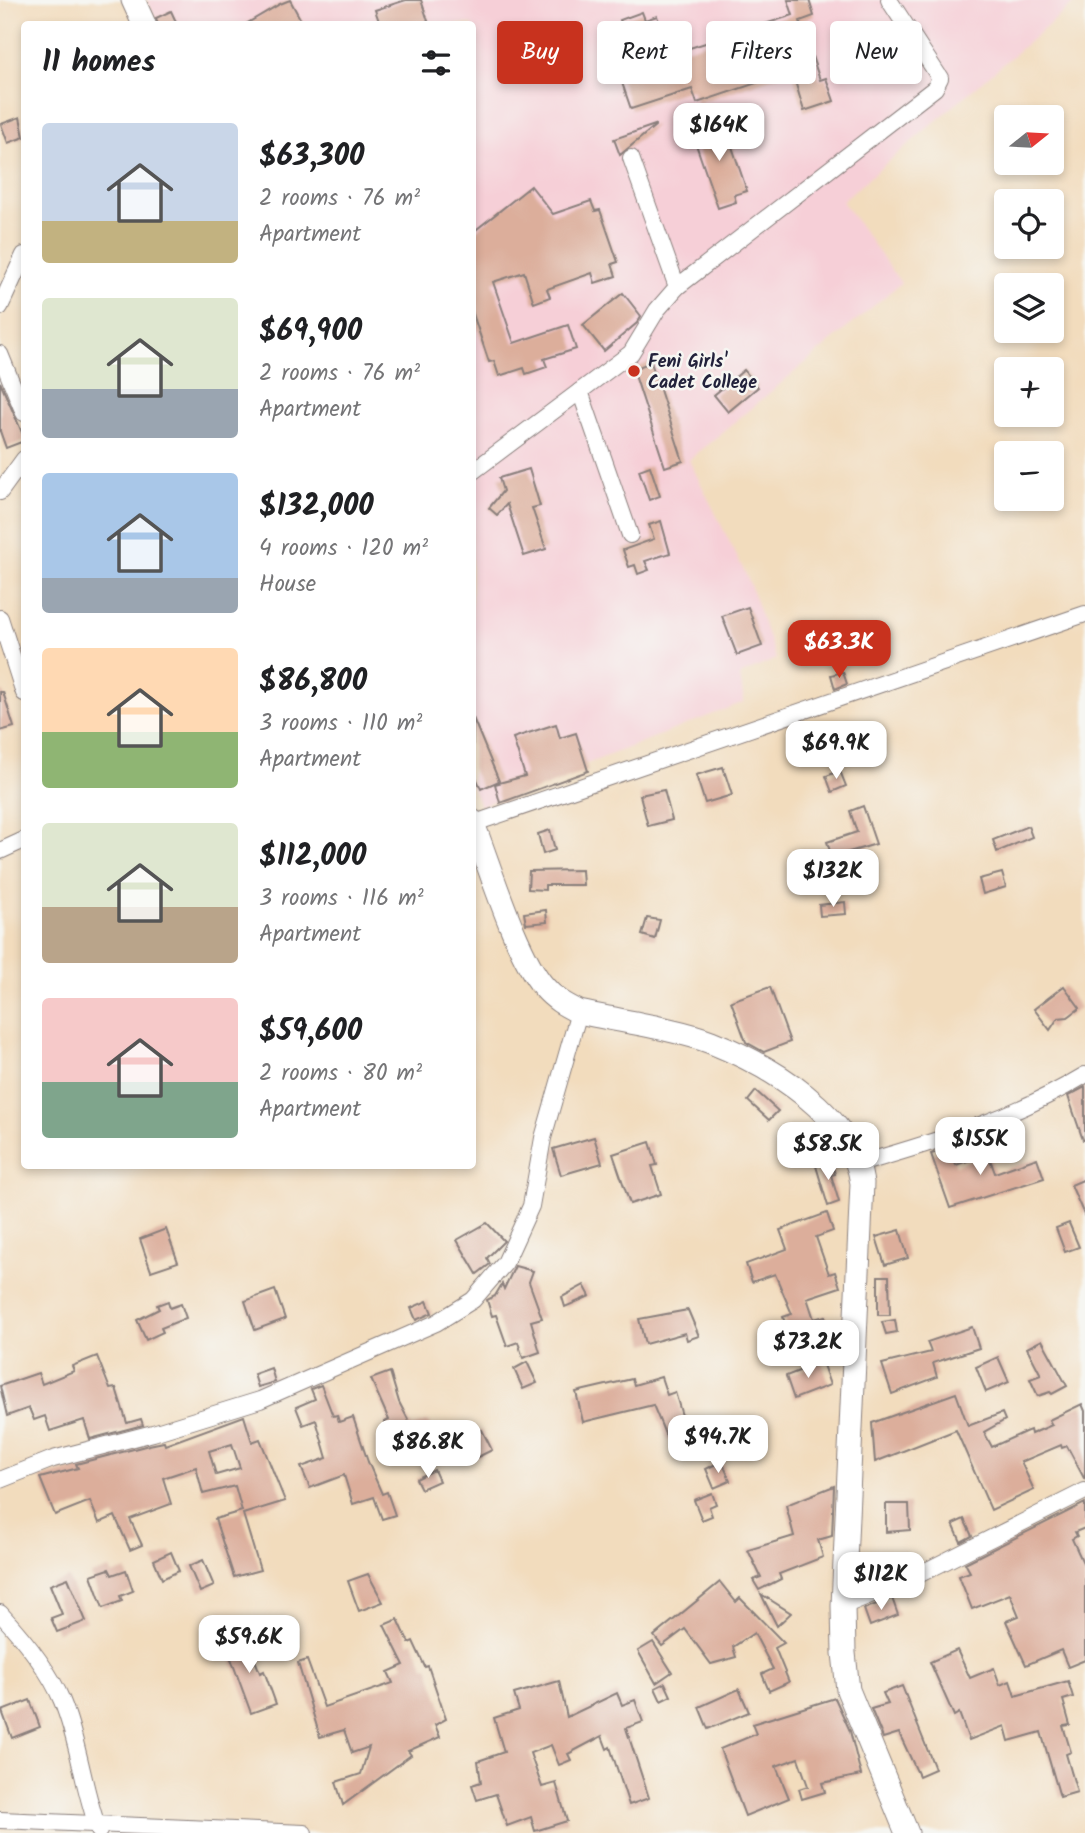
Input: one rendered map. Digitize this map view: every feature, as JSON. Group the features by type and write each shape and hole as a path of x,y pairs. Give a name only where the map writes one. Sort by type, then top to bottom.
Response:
{"main road":[{"path":"133,0 143,21"},
{"path":"476,831 519,943 542,985 561,1003 579,1012 709,1041 763,1067 832,1121 859,1164 862,1184 858,1314 843,1606 848,1690 907,1833"}],"street":[{"path":"476,469 631,353 657,310 677,287 935,88 940,78 889,0"},
{"path":"631,158 677,287"},
{"path":"0,307 21,262"},
{"path":"0,354 21,406"},
{"path":"580,391 630,535"},
{"path":"0,492 21,463"},
{"path":"476,822 1085,614"},
{"path":"0,618 21,684"},
{"path":"0,851 21,841"},
{"path":"0,1480 53,1460 260,1400 436,1323 473,1300 505,1263 531,1206 543,1138 579,1012"},
{"path":"859,1164 963,1134 1043,1101 1085,1076"},
{"path":"843,1606 912,1577 1085,1491"},
{"path":"0,1613 25,1640 62,1700 90,1813 98,1829"},
{"path":"0,1820 98,1829 304,1833"}],"shaded area":[{"name":"Feni Girls' Cadet College","path":"147,0 1078,0 842,201 901,283 689,460 748,579 776,659 740,675 744,702 480,806 476,796 476,21 157,21"}],"building":[{"path":"290,0 301,21 251,21"},
{"path":"406,0 421,0 428,21 379,21 375,10"},
{"path":"788,0 809,0 814,16 800,21 774,21 793,15"},
{"path":"171,11 176,21 157,21 156,18"},
{"path":"642,12 645,20 657,16 659,21 620,20"},
{"path":"706,43 706,84 753,84 697,103 692,89 631,109 622,84 692,84 692,47"},
{"path":"816,68 820,80 826,78 834,101 804,111 796,84 816,84"},
{"path":"20,117 21,138 8,143 1,124"},
{"path":"711,120 714,130 725,126 747,191 734,195 736,202 718,208 690,127"},
{"path":"655,126 620,155 614,139"},
{"path":"531,186 553,214 591,201 595,211 600,210 618,262 612,264 616,276 595,283 592,273 547,289 550,297 534,303 524,272 493,282 514,343 568,325 576,349 544,359 547,367 526,374 524,368 499,376 494,361 489,362 476,323 476,230"},
{"path":"623,293 641,316 637,323 604,351 583,325"},
{"path":"651,362 683,461 665,467 633,369"},
{"path":"744,370 758,387 728,412 714,395"},
{"path":"0,382 21,430 21,442 6,448 0,431"},
{"path":"650,466 660,496 649,500 639,470"},
{"path":"529,469 540,506 532,508 546,549 524,556 507,504 497,515 489,508 503,491 499,478"},
{"path":"661,521 670,553 645,561 649,570 638,574 635,565 629,567 623,550 654,539 649,525"},
{"path":"748,607 762,646 737,655 722,616"},
{"path":"843,672 847,684 835,689 831,675"},
{"path":"0,692 3,692 14,727 0,731"},
{"path":"827,722 830,745 813,751 806,729"},
{"path":"556,724 560,738 576,733 588,771 500,803 495,784 525,776 513,738"},
{"path":"476,725 499,781 481,789 476,777"},
{"path":"723,767 732,795 705,803 696,775"},
{"path":"840,771 846,786 832,792 826,776"},
{"path":"664,790 672,820 648,826 640,795"},
{"path":"863,806 876,844 832,857 827,842 857,832 850,811"},
{"path":"1028,826 1032,837 997,852 993,840"},
{"path":"550,830 555,850 543,854 538,834"},
{"path":"582,870 583,885 545,885 545,890 528,889 529,871"},
{"path":"1002,873 1006,887 983,894 979,879"},
{"path":"845,902 846,914 820,916 819,905"},
{"path":"546,910 547,922 526,924 524,913"},
{"path":"647,918 660,920 655,939 642,935"},
{"path":"1064,986 1080,1008 1068,1017 1058,1018 1050,1030 1034,1009"},
{"path":"770,987 790,1042 764,1052 746,1042 731,1001"},
{"path":"1085,1087 1085,1140 1083,1140 1068,1096"},
{"path":"756,1091 778,1111 769,1120 748,1101"},
{"path":"594,1137 602,1163 561,1175 553,1149"},
{"path":"650,1142 657,1165 652,1166 661,1194 630,1204 613,1154"},
{"path":"950,1148 956,1165 988,1154 995,1173 1037,1158 1044,1178 950,1208 931,1154"},
{"path":"831,1161 835,1174 831,1175 839,1202 828,1206 816,1166"},
{"path":"1085,1179 1085,1217 1071,1185"},
{"path":"827,1213 833,1231 816,1237 829,1274 835,1272 840,1287 807,1298 814,1319 825,1316 831,1337 793,1349 783,1317 792,1314 775,1274 752,1282 746,1264 787,1249 780,1230"},
{"path":"487,1223 504,1241 487,1258 490,1264 477,1274 457,1240"},
{"path":"1069,1223 1079,1247 1065,1252 1056,1228"},
{"path":"166,1229 178,1262 151,1271 140,1239"},
{"path":"900,1230 908,1258 885,1265 876,1237"},
{"path":"515,1266 533,1271 529,1282 542,1318 531,1321 540,1352 523,1358 518,1342 507,1346 496,1315 492,1316 487,1300 495,1296 502,1284 504,1289"},
{"path":"878,1276 889,1276 890,1315 878,1315"},
{"path":"584,1285 590,1296 565,1307 562,1297"},
{"path":"275,1290 285,1319 255,1330 245,1301"},
{"path":"168,1301 170,1308 181,1304 186,1318 161,1328 163,1332 146,1340 137,1320 159,1309 157,1305"},
{"path":"427,1301 432,1313 416,1320 411,1308"},
{"path":"688,1310 699,1336 687,1340 685,1333 645,1344 639,1319"},
{"path":"895,1320 897,1332 886,1334 882,1322"},
{"path":"972,1327 979,1348 933,1363 937,1377 892,1394 882,1364 931,1352 927,1342"},
{"path":"1042,1340 1067,1386 1052,1394 1050,1392 1038,1396 1030,1379 1041,1375 1027,1348"},
{"path":"97,1356 110,1389 116,1388 127,1423 141,1419 143,1425 90,1439 84,1420 50,1431 45,1416 34,1420 29,1408 7,1416 0,1386 38,1373 42,1384 74,1371 72,1366"},
{"path":"998,1357 1009,1382 986,1392 976,1367"},
{"path":"527,1362 537,1383 523,1389 514,1369"},
{"path":"822,1362 830,1385 794,1399 786,1376"},
{"path":"271,1368 275,1382 258,1387 254,1374"},
{"path":"390,1372 399,1402 412,1427 428,1421 439,1448 443,1446 448,1456 424,1468 413,1445 400,1452 385,1422 389,1420 371,1379"},
{"path":"661,1377 667,1395 675,1392 688,1436 668,1441 653,1405 583,1422 576,1392 632,1379 634,1385"},
{"path":"321,1385 333,1416 337,1415 339,1422 353,1417 368,1462 382,1494 387,1492 395,1515 382,1519 374,1497 353,1504 344,1475 310,1488 301,1467 327,1458 316,1420 303,1425 296,1407 315,1399 311,1389"},
{"path":"956,1393 968,1426 1002,1413 1005,1420 984,1432 992,1447 1030,1430 1031,1434 1052,1425 1049,1420 1082,1404 1085,1411 1085,1480 1067,1446 1062,1448 1061,1445 1021,1462 1034,1490 991,1510 956,1430 875,1462 872,1423"},
{"path":"244,1416 252,1442 260,1439 285,1501 243,1514 260,1570 234,1577 215,1519 242,1511 235,1486 203,1494 196,1467 163,1478 171,1504 130,1519 142,1545 130,1550 115,1516 99,1523 90,1501 55,1515 40,1478 78,1468 76,1464 149,1445 164,1442 165,1445","holes":["232,1444 240,1468 216,1475 209,1451"]},
{"path":"482,1430 492,1450 478,1457 466,1435"},
{"path":"722,1461 730,1481 714,1488 706,1469"},
{"path":"434,1470 439,1481 421,1489 416,1479"},
{"path":"834,1486 832,1536 818,1540 823,1557 779,1574 781,1579 759,1590 753,1580 761,1577 748,1550 794,1536 786,1505"},
{"path":"712,1493 716,1504 709,1507 712,1516 702,1520 694,1500"},
{"path":"1085,1503 1085,1528 1075,1532 1077,1536 1072,1539 1085,1567 1085,1660 1068,1667 1061,1650 1026,1665 1006,1621 1019,1616 1010,1594 972,1609 959,1576 970,1572 965,1563"},
{"path":"886,1504 909,1504 910,1530 886,1532"},
{"path":"964,1519 972,1536 961,1542 953,1524"},
{"path":"171,1552 179,1571 162,1579 154,1560"},
{"path":"203,1560 214,1586 200,1592 189,1566"},
{"path":"109,1569 112,1575 126,1570 133,1591 120,1596 122,1601 103,1608 91,1575"},
{"path":"368,1574 383,1602 359,1611 348,1581"},
{"path":"68,1578 86,1621 57,1632 51,1618 62,1614 50,1585"},
{"path":"720,1582 736,1602 740,1598 784,1643 775,1648 789,1682 769,1691 762,1674 773,1669 754,1633 733,1647 736,1657 711,1664 685,1629 662,1646 654,1636"},
{"path":"761,1594 791,1613 777,1626"},
{"path":"892,1598 898,1615 870,1626 864,1609"},
{"path":"398,1619 409,1643 413,1641 425,1667 428,1666 446,1719 435,1725 440,1737 408,1751 411,1755 343,1805 336,1782 361,1774 369,1747 352,1753 344,1730 320,1737 298,1663 307,1660 324,1707 393,1683 388,1672 404,1665 384,1625"},
{"path":"234,1630 245,1654 252,1652 260,1673 264,1671 276,1704 251,1713 222,1634"},
{"path":"653,1642 672,1672 656,1683 638,1651"},
{"path":"957,1650 970,1678 994,1668 1000,1685 1010,1681 1015,1696 1068,1681 1073,1697 1063,1700 1070,1725 1063,1726 1071,1752 1066,1754 1077,1792 1060,1797 1041,1732 1009,1741 1005,1726 969,1740 959,1713 954,1716 930,1662"},
{"path":"559,1681 567,1717 617,1693 622,1705 635,1700 643,1722 626,1728 649,1798 629,1805 610,1747 607,1749 602,1736 568,1754 571,1760 559,1765 551,1745 530,1753 542,1787 556,1783 567,1821 535,1831 531,1817 507,1826 496,1794 477,1800 472,1785 481,1782 478,1761 504,1752 494,1718 519,1710 514,1694"},
{"path":"665,1683 671,1696 661,1701 655,1688"},
{"path":"902,1686 935,1769 919,1776 899,1733 883,1738 871,1709 888,1704 883,1693"},
{"path":"739,1689 749,1712 708,1729 699,1707"},
{"path":"835,1698 850,1731 861,1775 822,1783 825,1792 802,1799 799,1789 808,1786 798,1758 776,1766 789,1798 745,1816 720,1749 756,1734 752,1724"},
{"path":"30,1700 40,1727 12,1738 2,1711"}],"place":[{"name":"Feni Girls' Cadet College","path":"634,371"}]}
